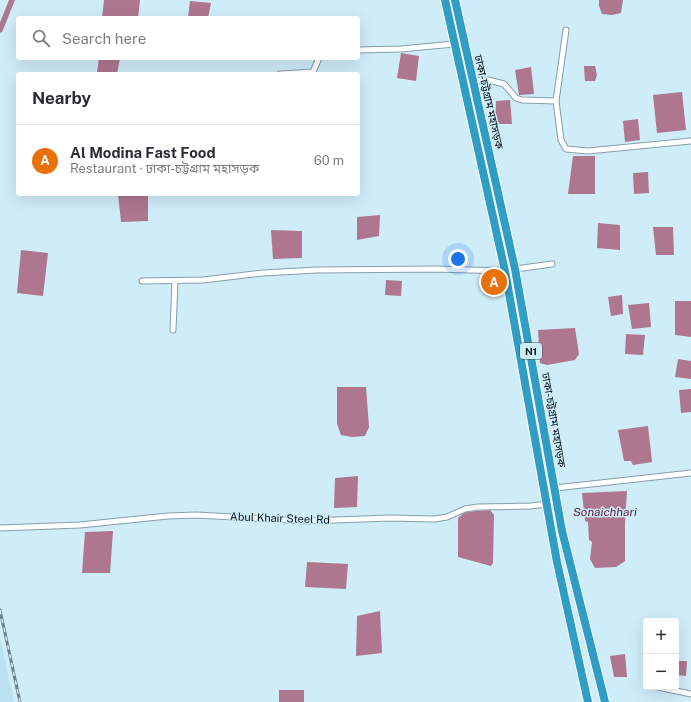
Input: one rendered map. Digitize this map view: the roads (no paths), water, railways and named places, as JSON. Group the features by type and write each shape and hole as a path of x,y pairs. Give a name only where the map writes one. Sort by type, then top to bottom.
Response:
{"highway":[{"name":"ঢাকা-চট্টগ্রাম মহাসড়ক","path":"445,0 505,271 560,573 588,702"},
{"name":"ঢাকা-চট্টগ্রাম মহাসড়ক","path":"455,0 515,269 557,503 605,702"},
{"path":"560,573 572,570"}],"street":[{"path":"566,30 556,101 561,140 566,149 588,151 691,141"},
{"path":"360,50 401,49 454,44"},
{"path":"313,72 318,60"},
{"path":"473,81 488,80 504,84 516,98 522,100 556,101"},
{"path":"515,269 552,264"},
{"path":"142,281 175,281 317,270 437,269 505,271"},
{"path":"173,330 175,281"},
{"path":"555,488 691,473"},
{"name":"Abul Khair Steel Rd","path":"0,528 80,525 174,516 307,521 434,518 447,517 465,509 478,507 548,505 557,503"},
{"path":"672,690 691,694"}],"water":[{"path":"104,0 140,0 138,16 102,16"},
{"path":"599,0 623,0 621,13 612,15 602,14 599,6"},
{"path":"190,1 211,3 208,16 188,16"},
{"path":"401,53 419,56 416,81 397,78"},
{"path":"99,60 120,60 117,72 97,72"},
{"path":"584,66 595,66 597,75 595,81 585,81"},
{"path":"531,67 534,94 519,95 515,70"},
{"path":"682,92 686,130 657,133 653,95"},
{"path":"510,100 512,124 495,124 496,101"},
{"path":"638,119 640,140 625,142 623,121"},
{"path":"573,156 595,156 595,194 568,194"},
{"path":"648,172 649,193 634,194 633,173"},
{"path":"118,196 148,196 148,221 121,222"},
{"path":"380,215 379,236 357,240 357,217"},
{"path":"598,223 620,225 620,250 597,248"},
{"path":"653,227 673,227 674,255 656,255"},
{"path":"271,230 302,231 302,258 273,259"},
{"path":"21,250 48,253 43,296 17,293"},
{"path":"386,280 402,281 401,296 385,295"},
{"path":"622,295 623,314 611,316 608,297"},
{"path":"675,301 691,301 691,337 675,335"},
{"path":"649,303 651,327 632,329 628,305"},
{"path":"575,328 579,354 575,360 547,365 540,363 538,330"},
{"path":"626,334 645,335 643,355 625,354"},
{"path":"678,359 691,361 691,379 675,377"},
{"path":"337,387 366,387 369,427 365,436 352,437 341,435 337,424"},
{"path":"691,389 691,412 681,413 679,390"},
{"path":"648,426 652,462 633,465 631,461 624,461 618,430"},
{"path":"358,476 357,507 334,508 335,478"},
{"name":"Sonaichhari","path":"627,491 625,561 616,567 595,568 590,559 592,542 589,540 588,522 585,521 582,493"},
{"path":"490,510 494,515 493,563 491,566 458,557 458,518 465,512"},
{"path":"113,531 110,573 82,573 85,532"},
{"path":"307,562 348,564 346,589 305,587"},
{"path":"380,611 382,653 356,656 357,616"},
{"path":"625,654 627,677 614,677 610,656"},
{"path":"679,661 687,661 686,676 679,675"},
{"path":"279,690 304,690 304,702 279,702"}],"waterway":[{"path":"0,30 12,0"}],"railway":[{"path":"0,610 20,702"}],"place":[{"name":"Al Modina Fast Food","path":"494,282"}]}
